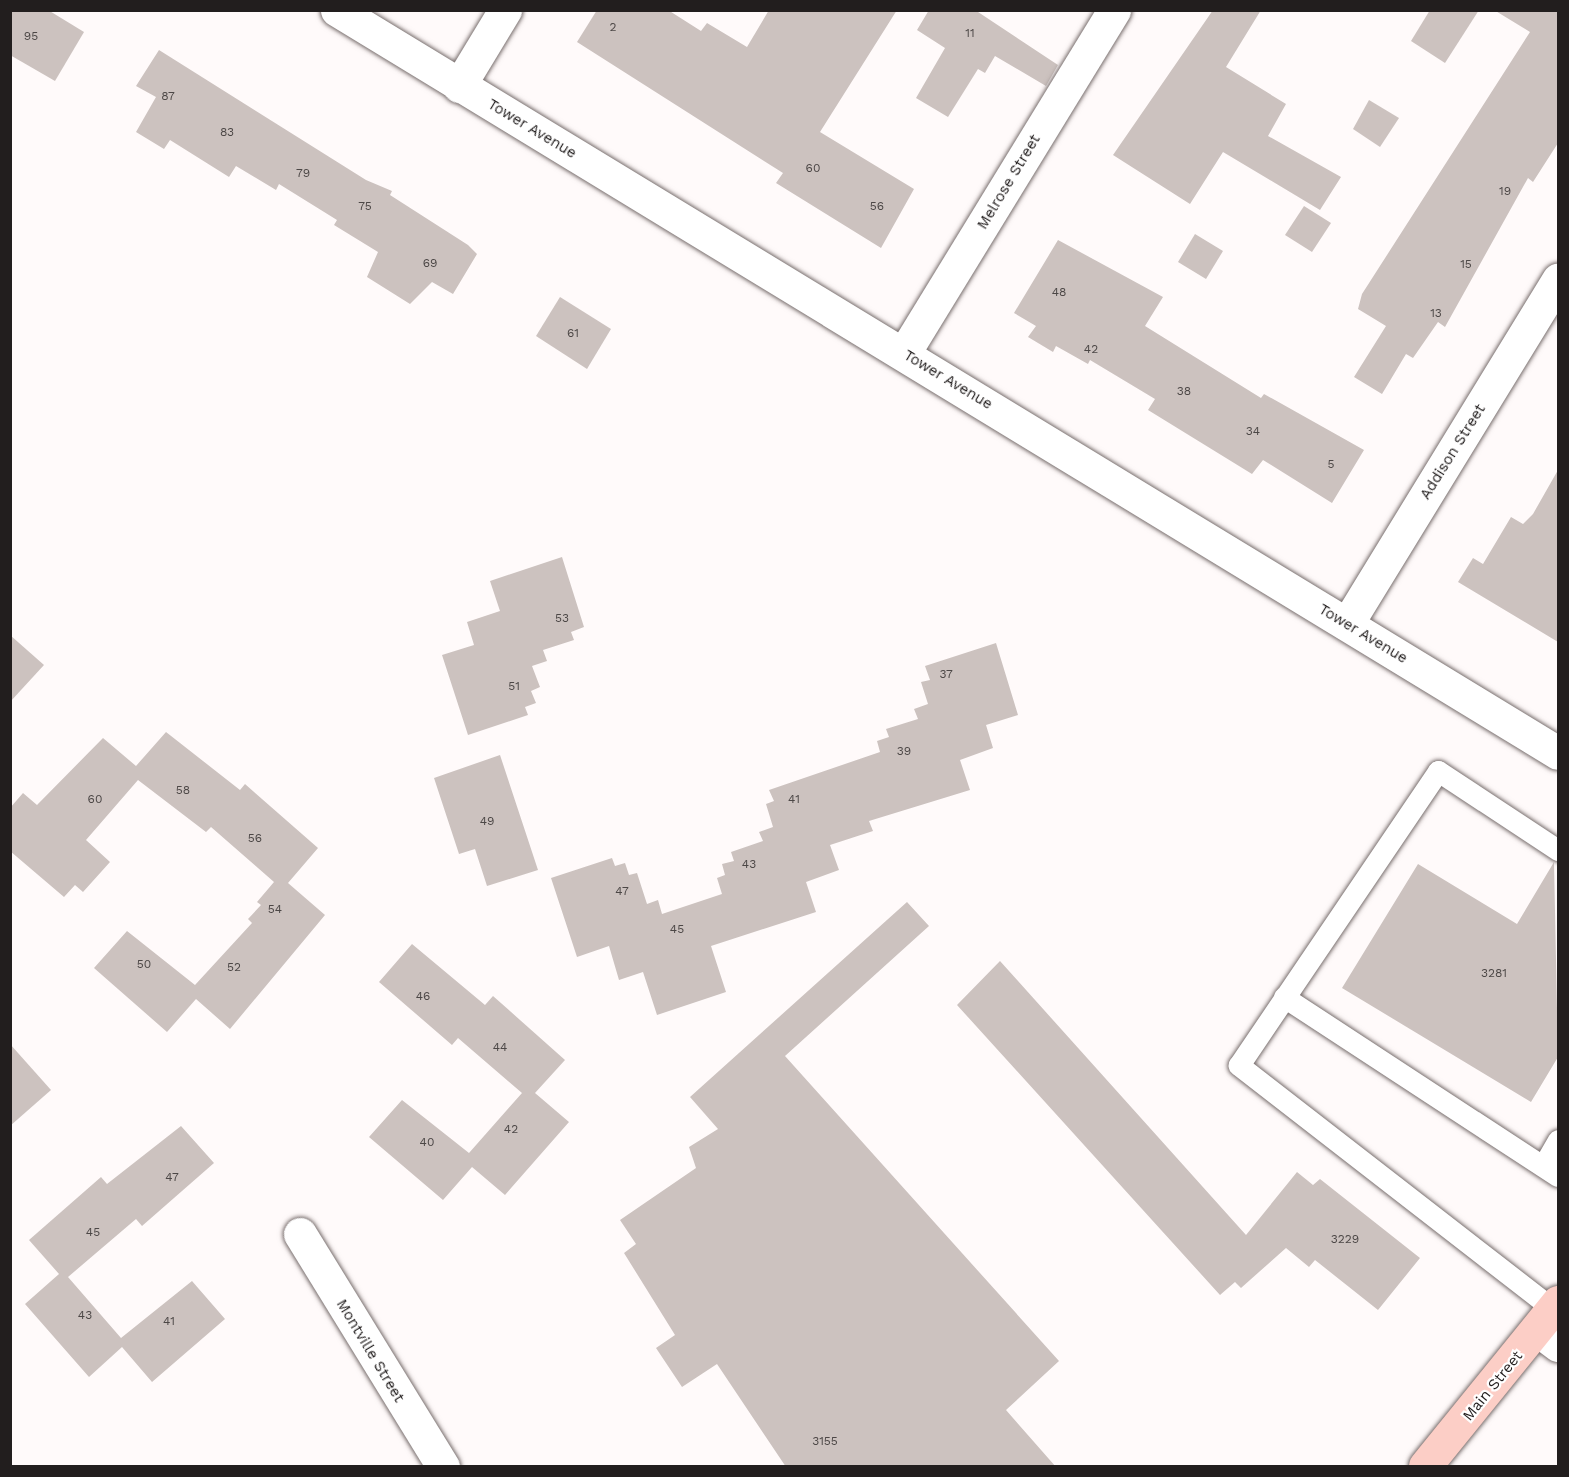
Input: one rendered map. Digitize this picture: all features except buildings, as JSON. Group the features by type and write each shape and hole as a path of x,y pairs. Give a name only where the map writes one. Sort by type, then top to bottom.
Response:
{"main road":[{"name":"Tower Avenue","path":"337,10 1558,753"},
{"path":"459,86 505,10"},
{"name":"Melrose Street","path":"904,353 1114,10"},
{"name":"Addison Street","path":"1347,624 1558,280"},
{"name":"Montville Street","path":"300,1234 443,1467"},
{"name":"Main Street","path":"1425,1467 1552,1322"}],"lane":[{"path":"1552,1322 1239,1065 1438,771 1558,850"},
{"path":"1284,997 1551,1171 1558,1140"}]}
